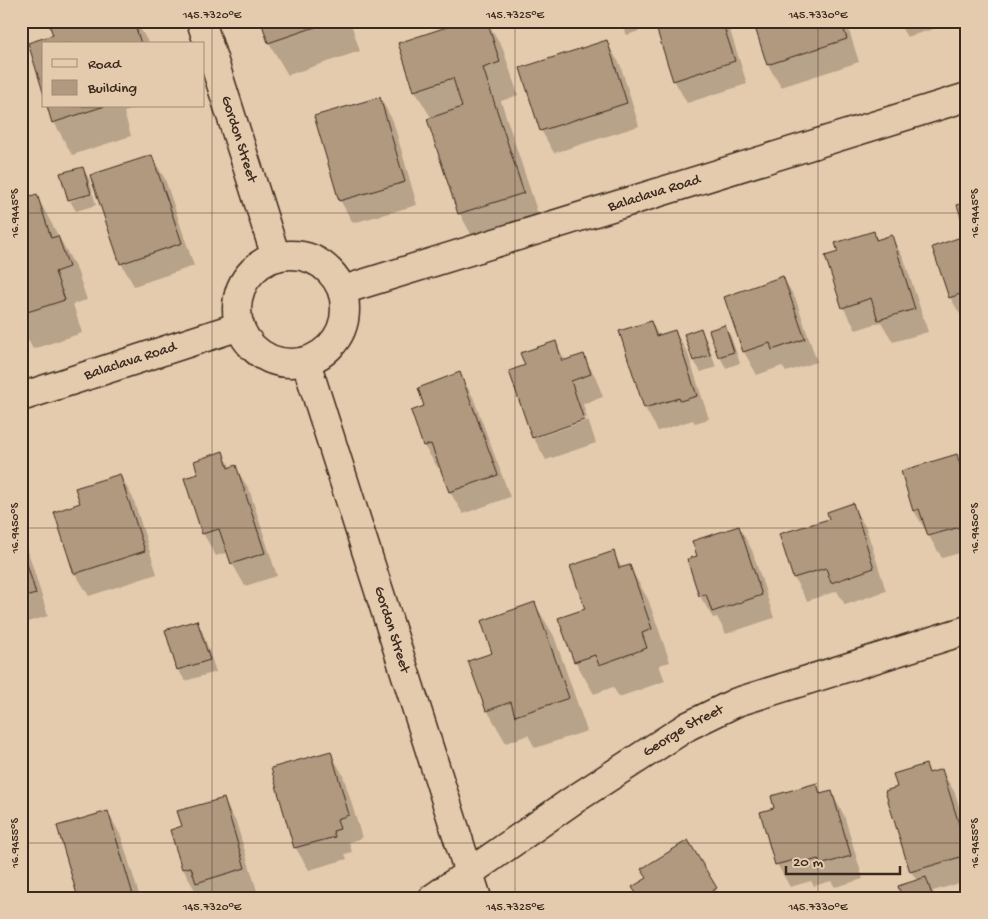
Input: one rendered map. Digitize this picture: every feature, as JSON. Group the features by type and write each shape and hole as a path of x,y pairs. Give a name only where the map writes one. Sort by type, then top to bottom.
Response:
{"street":[{"name":"Gordon Street","path":"202,21 276,257"},
{"name":"Balaclava Road","path":"343,290 967,96"},
{"path":"303,256 320,263 334,275 343,290 346,308 343,325 336,342 322,354 306,362 288,364 271,360 249,344 237,320 237,302 243,285 253,270 276,257 303,256"},
{"name":"Balaclava Road","path":"21,397 240,326"},
{"name":"Gordon Street","path":"306,362 473,886"},
{"name":"George Street","path":"433,898 473,886 572,801 688,726 737,702 967,630"}],"building":[{"path":"57,21 134,21 140,42 42,42 42,88 28,43 53,35 49,24"},
{"path":"261,21 333,21 268,43"},
{"path":"465,21 487,21 500,62 483,68 524,193 458,214 427,119 462,107 453,78 414,91 398,43"},
{"path":"663,21 722,21 735,61 673,81 655,24"},
{"path":"753,21 841,21 847,39 767,65"},
{"path":"607,40 627,103 540,131 520,68"},
{"path":"380,97 405,182 339,201 314,116"},
{"path":"48,108 99,108 52,123"},
{"path":"152,155 182,243 120,264 90,175"},
{"path":"83,167 91,194 68,200 60,173"},
{"path":"37,194 51,238 58,236 69,267 55,272 65,300 21,314 21,199"},
{"path":"967,202 967,234 957,205"},
{"path":"874,231 876,240 892,235 915,309 878,320 871,298 842,308 825,256 838,252 835,243"},
{"path":"967,235 967,295 966,292 949,298 932,247"},
{"path":"783,276 805,339 772,350 770,343 743,352 724,297"},
{"path":"651,321 656,336 675,330 697,396 680,401 679,398 644,408 619,331"},
{"path":"725,325 734,352 718,357 709,330"},
{"path":"701,328 710,355 693,361 684,334"},
{"path":"556,341 562,361 584,354 591,374 571,381 584,420 532,438 509,371 525,365 520,353"},
{"path":"460,372 498,475 449,492 431,444 423,446 411,411 424,406 418,388"},
{"path":"223,451 228,468 236,465 265,553 231,564 219,529 202,534 184,478 198,474 194,461"},
{"path":"957,454 967,488 967,525 928,536 919,509 913,511 901,471"},
{"path":"120,474 145,551 74,574 54,512 80,503 75,488"},
{"path":"853,503 874,568 831,583 826,568 793,578 779,534 829,519 827,512"},
{"path":"739,526 762,595 712,612 706,594 699,596 687,559 697,556 692,541"},
{"path":"21,544 36,594 21,598"},
{"path":"614,551 619,568 630,565 652,629 642,633 647,648 599,665 595,655 574,662 558,618 585,609 570,566"},
{"path":"535,602 569,698 515,716 511,702 486,711 468,661 492,653 481,621"},
{"path":"197,620 210,660 177,670 165,630"},
{"path":"331,751 349,815 337,819 340,829 333,831 335,837 294,848 271,768"},
{"path":"926,764 929,773 942,769 967,855 910,872 885,791 897,787 893,774"},
{"path":"817,783 820,794 832,791 851,856 820,865 818,859 800,864 798,859 775,865 760,812 774,808 771,796"},
{"path":"224,798 245,868 196,883 191,867 182,869 170,830 182,826 177,811"},
{"path":"108,811 134,898 78,898 57,826"},
{"path":"688,840 717,888 706,895 708,898 639,898 632,887 647,878 641,869"},
{"path":"926,877 933,898 902,898 898,886"}]}
